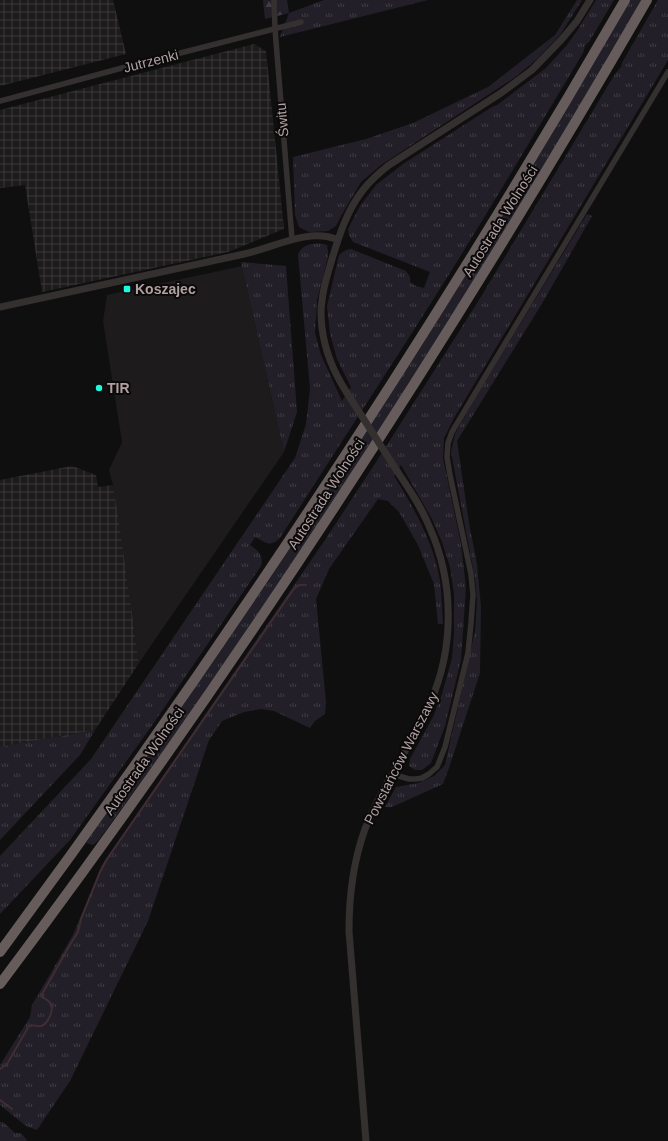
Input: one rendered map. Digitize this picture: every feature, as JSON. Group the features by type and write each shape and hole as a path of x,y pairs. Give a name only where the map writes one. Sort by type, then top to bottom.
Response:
{"highway":[{"name":"Autostrada Wolności","path":"0,952 165,724 325,487 415,347 507,199 625,0"},
{"name":"Autostrada Wolności","path":"0,984 99,850 244,642 335,507 429,362 521,213 565,141 647,0"}],"street":[{"name":"Świtu","path":"274,0 292,239"},
{"name":"Powstańców Warszawy","path":"366,1141 349,931 350,901 354,867 365,830 380,797 422,721 435,692 444,657 448,623 448,599 440,554 424,514 347,393 335,372 327,353 321,315 324,288 338,240 346,219 362,190 381,171 409,151 501,93 528,73 543,60 562,39 590,0"},
{"name":"Jutrzenki","path":"0,101 301,22"},
{"path":"392,774 416,780 429,774 437,767 445,747 468,653 472,623 473,595 471,574 447,457 450,437 668,72"},
{"path":"0,307 260,251 292,239 307,236 326,236 338,240"}],"shaded area":[{"path":"0,0 113,0 126,54 0,86"},
{"path":"254,44 266,51 284,229 228,252 42,292 25,185 0,188 0,110"},
{"path":"242,266 284,452 139,663 113,485 109,470 122,442 103,321 107,295"},
{"path":"72,466 96,475 98,487 113,485 139,663 95,730 0,747 0,480"}],"green space":[{"path":"263,0 287,0 289,13 265,19"},
{"path":"324,0 428,0 280,37 289,13"},
{"path":"577,0 582,0 560,35 537,59 514,78 381,165 361,182 336,226 328,231 309,232 299,227 295,215 293,157 366,139 413,123 488,87 555,35"},
{"path":"596,0 614,0 453,268 280,538 273,543 268,543 255,537 250,545 258,551 261,556 261,566 153,724 70,840 0,914 0,856 91,759 295,458 306,424 310,389 298,255 300,251 310,244 327,245 328,257 317,300 315,333 321,355 342,401 351,387 337,359 330,334 327,306 339,255 346,250 351,249 406,271 410,277 410,282 416,286 424,288 430,272 353,242 349,235 348,229 360,206 376,185 403,164 497,105 546,68 567,45"},
{"path":"630,0 643,0 512,220 350,476 252,623 150,769 98,841 93,845 86,843 172,720"},
{"path":"658,0 668,0 668,60 454,418 444,438 443,458 461,544 466,588 461,660 445,726 431,763 422,770 415,770 409,766 410,759 433,717 442,694 452,658 454,634 454,594 450,567 442,542 432,519 401,465 394,476 416,513 433,553 440,581 443,624 438,624 434,584 418,545 399,512 388,501 378,499 329,569 316,599 326,702 325,714 315,721 310,728 274,711 261,709 244,712 222,721 209,740 148,921 70,1081 37,1130 26,1126 0,1105 0,1065 30,1017 32,1005 73,935 102,865 325,540 380,456 479,300 615,74 621,67"},
{"path":"587,214 592,216 543,302 457,441 469,523 477,564 481,607 480,673 443,784 392,807 385,807 396,787 418,783 434,776 445,765 475,631 477,600 475,579 451,452 455,434 477,395"},
{"path":"241,262 286,266 297,412 284,452"},
{"path":"95,730 80,755 0,840 0,747"},
{"path":"0,1122 3,1122 15,1133 21,1133 27,1140 0,1141"}],"waterway":[{"path":"0,1069 7,1064 29,1026 44,1025 50,1016 52,1010 51,1004 41,996 78,932 81,919 100,872 107,859 293,590 299,585 306,585"},
{"path":"0,1100 12,1109"}],"place":[{"name":"Koszajec","path":"127,289"},
{"name":"TIR","path":"99,388"}]}
